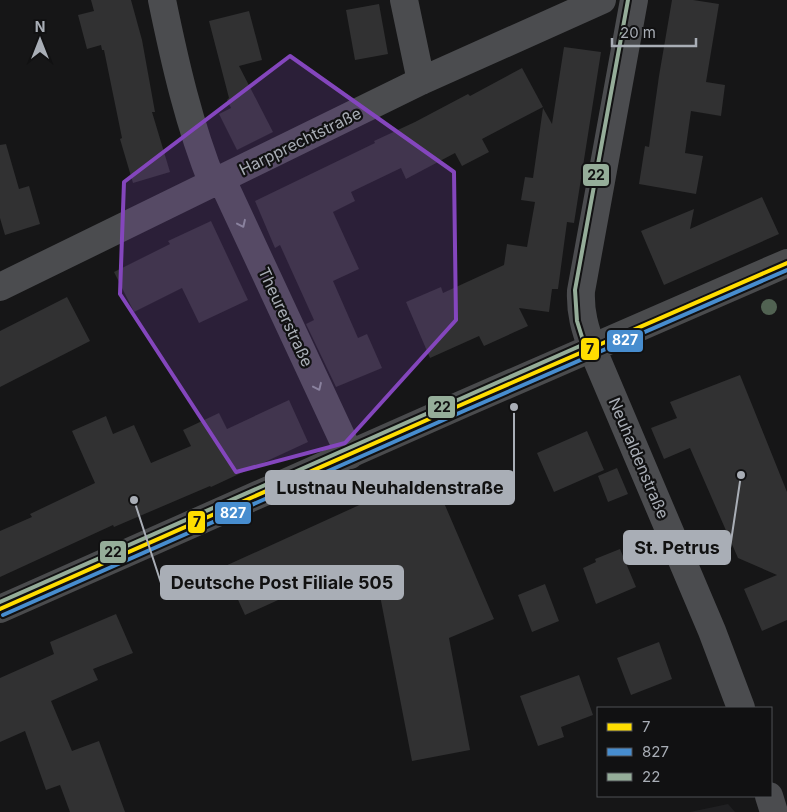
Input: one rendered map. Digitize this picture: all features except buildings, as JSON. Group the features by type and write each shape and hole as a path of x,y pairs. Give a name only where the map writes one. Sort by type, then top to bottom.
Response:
{"street":[{"name":"Theurerstraße","path":"162,0 175,61 200,151 217,182 350,455"},
{"path":"404,0 421,81"},
{"name":"Harpprechtstraße","path":"0,287 421,81 602,0"},
{"name":"Neuhaldenstraße","path":"634,0 580,303 583,321 592,348 712,631 741,707"},
{"path":"0,609 787,263"},
{"path":"769,797 774,812"}],"highlighted area":[{"path":"290,56 454,172 456,320 345,443 236,472 120,294 124,182"}],"shaded area":[{"path":"728,804 735,812 690,812"}],"transit line":[{"name":"22","path":"586,350 577,321 575,290 628,0"},
{"name":"7","path":"0,609 787,263"},
{"name":"827","path":"3,615 787,270"},
{"name":"22","path":"0,602 589,342"}],"place":[{"name":"Lustnau Neuhaldenstraße","path":"514,407"},
{"name":"St. Petrus","path":"741,475"},
{"name":"Deutsche Post Filiale 505","path":"134,500"}]}
